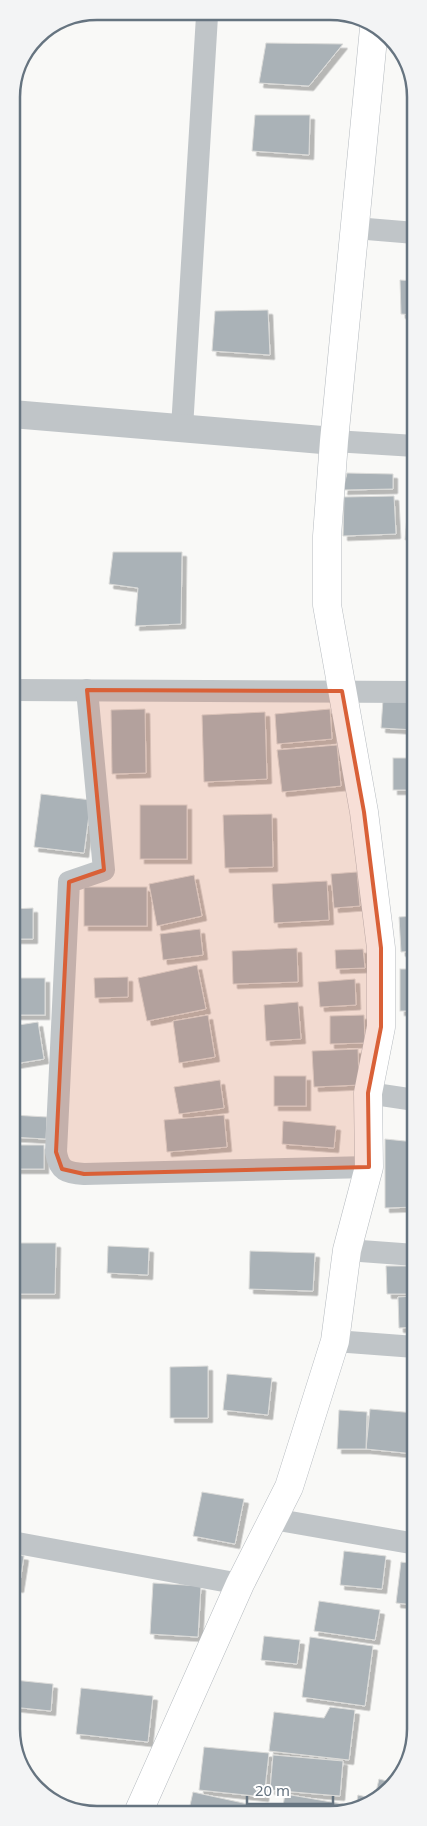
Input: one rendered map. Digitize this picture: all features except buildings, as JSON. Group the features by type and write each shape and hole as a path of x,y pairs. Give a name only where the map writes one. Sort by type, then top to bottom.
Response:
{"main road":[{"path":"141,1806 240,1584 289,1487 335,1341 347,1250 369,1167 368,1093 381,1027 381,948 364,812 327,605 328,536 334,441 373,34"}],"street":[{"path":"182,428 207,20"},
{"path":"355,228 407,232"},
{"path":"20,415 407,446"},
{"path":"20,690 407,692"},
{"path":"87,690 104,870 69,882 56,1152 57,1160 62,1169 70,1174 84,1174 369,1167"},
{"path":"368,1093 407,1099"},
{"path":"347,1250 407,1254"},
{"path":"335,1341 407,1346"},
{"path":"274,1519 407,1542"},
{"path":"20,1543 240,1584"}],"highlighted area":[{"path":"87,690 342,691 364,812 381,948 381,1027 368,1093 369,1167 84,1174 62,1169 56,1152 69,882 104,870"}]}
